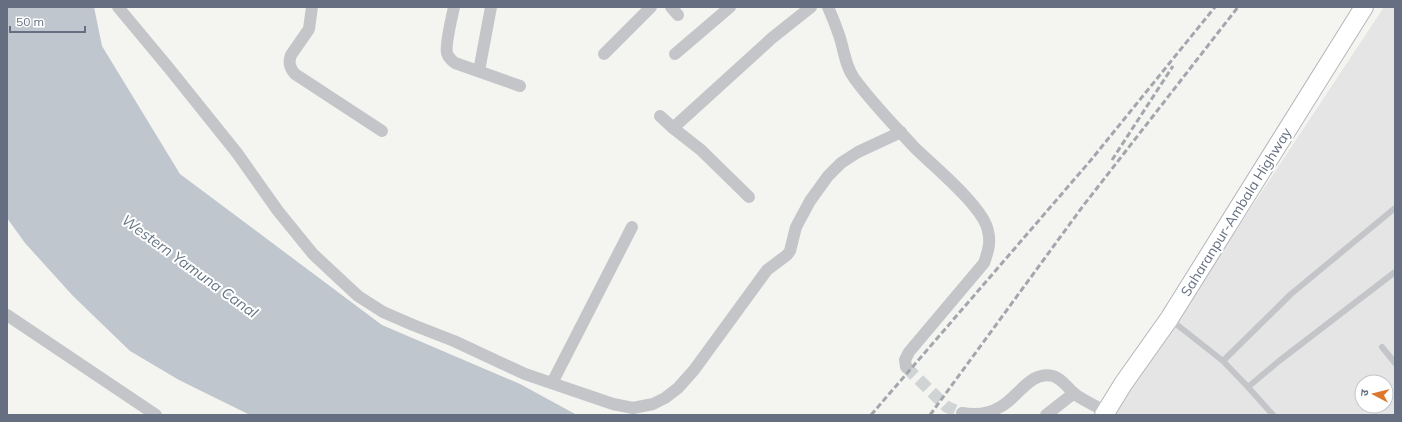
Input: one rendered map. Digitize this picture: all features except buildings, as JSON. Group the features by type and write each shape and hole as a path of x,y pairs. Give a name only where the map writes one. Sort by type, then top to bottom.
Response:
{"main road":[{"name":"Saharanpur-Ambala Highway","path":"1105,413 1123,384 1169,319 1364,7"}],"street":[{"path":"312,7 309,29 289,59 290,67 295,74 382,131"},
{"path":"454,7 447,46 447,54 454,63 520,86"},
{"path":"479,71 491,7"},
{"path":"604,54 652,7"},
{"path":"675,54 730,7"},
{"path":"674,128 772,38 811,7"},
{"path":"828,7 839,35 850,72 876,105 901,132 961,191 983,218 988,230 989,248 984,263 909,352 905,360 906,367"},
{"path":"121,9 237,153 278,211 313,254 358,296 384,312 407,323 454,341 526,374 613,404 633,408 644,415"},
{"path":"660,116 701,150 749,197"},
{"path":"633,408 653,404 665,398 678,388 694,370 767,270 790,251 796,227 810,201 828,176 841,163 858,152 901,132"},
{"path":"552,383 632,227"},
{"path":"7,315 156,415"},
{"path":"962,413 973,415 995,410 1009,402 1033,378 1042,375 1053,376 1062,380 1074,394 1105,413"},
{"path":"1046,415 1074,394"}],"lane":[{"path":"1223,361 1291,294 1395,208"},
{"path":"1248,387 1279,361 1395,272"},
{"path":"1169,319 1223,361 1272,415"},
{"path":"1382,347 1395,363"}],"shaded area":[{"path":"1384,7 1395,7 1395,415 1114,415"}],"water":[{"name":"Western Yamuna Canal","path":"7,7 94,7 102,46 180,174 382,325 520,384 577,415 250,415 179,380 130,351 73,296 25,243 7,218"}],"tunnel":[{"path":"906,367 947,407 962,413"}],"railway":[{"path":"871,415 1091,160 1215,7"},
{"path":"930,415 1083,206 1238,7"},
{"path":"1112,160 1173,66"}]}
